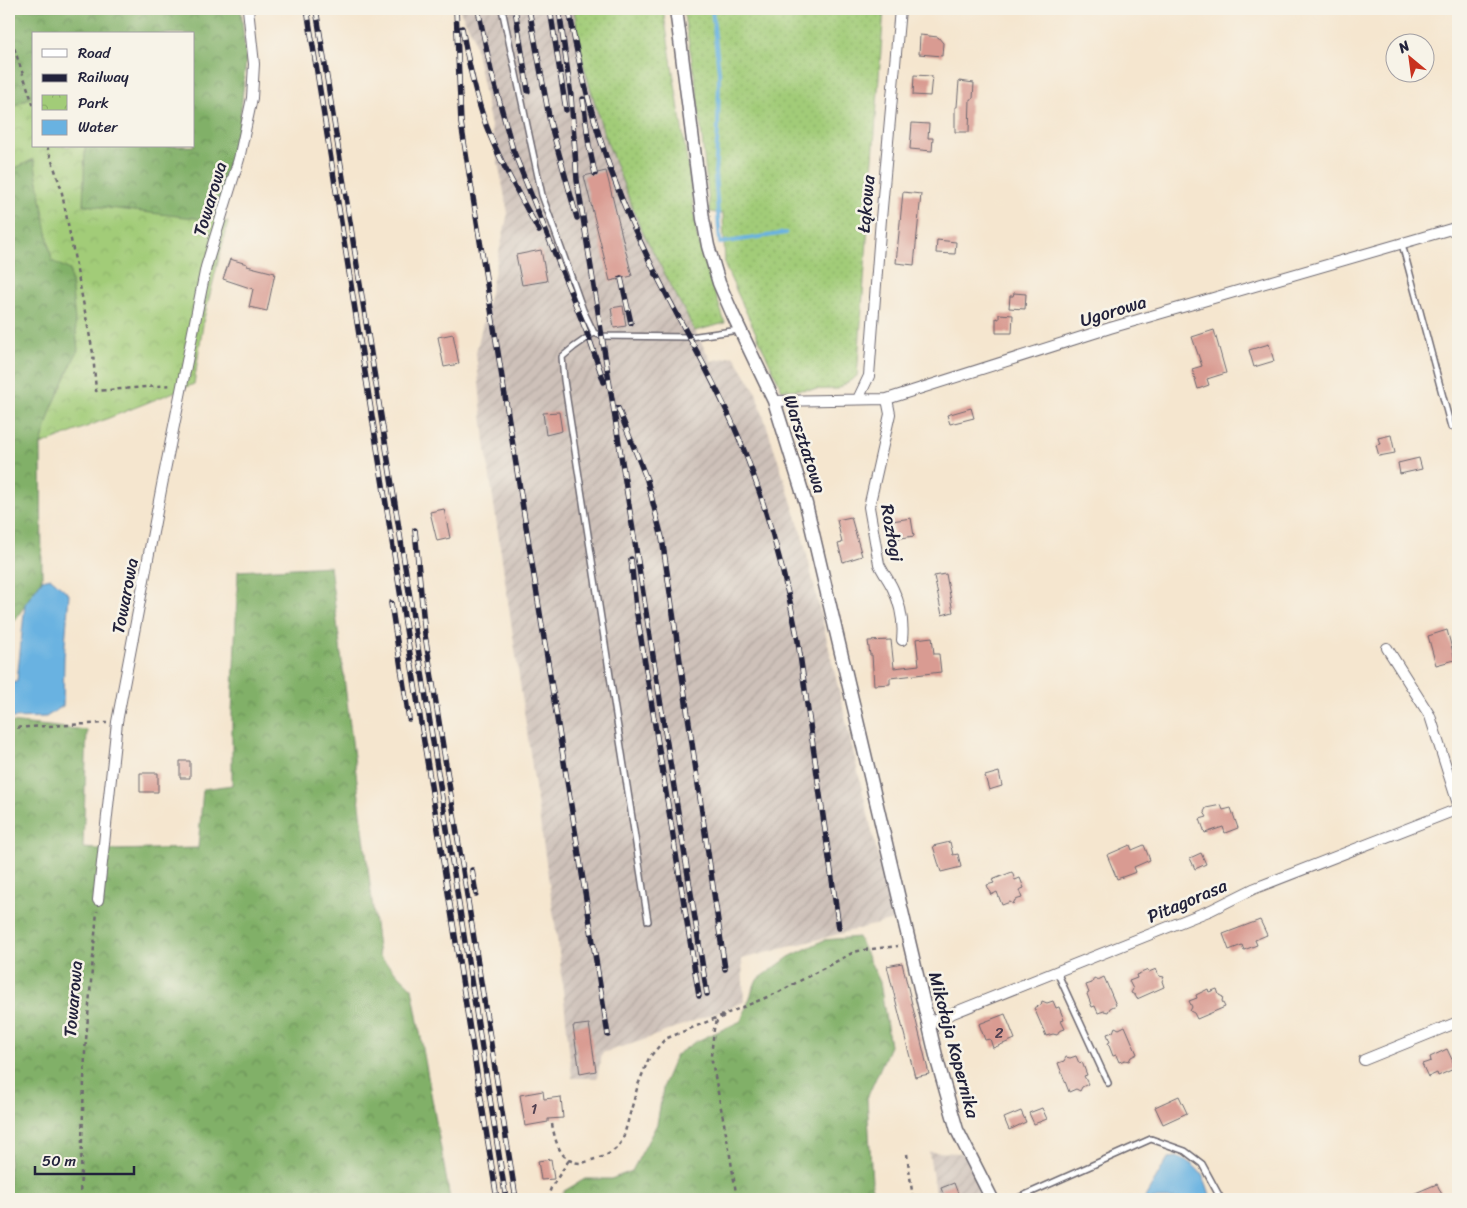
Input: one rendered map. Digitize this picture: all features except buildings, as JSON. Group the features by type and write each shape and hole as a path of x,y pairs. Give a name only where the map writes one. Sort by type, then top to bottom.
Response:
{"street":[{"name":"Towarowa","path":"98,900 117,722 206,267 239,159 252,98 254,64 248,9"},
{"name":"Warsztatowa","path":"676,9 708,246 719,283 774,401 806,504 898,894"},
{"name":"Łąkowa","path":"858,399 869,376 900,9"},
{"name":"Ugorowa","path":"774,401 887,399 1110,328 1458,228"},
{"name":"Rozłogi","path":"887,399 890,414 869,507 879,564 882,573 893,589 903,618 902,640"},
{"path":"1387,648 1430,716 1458,804"},
{"name":"Pitagorasa","path":"928,1023 1211,910 1253,889 1458,809"},
{"name":"Mikołaja Kopernika","path":"898,894 928,1023 957,1130 992,1199"},
{"path":"1364,1060 1458,1022"}],"lane":[{"path":"502,9 542,195 583,310 594,333 602,336 690,337 740,330"},
{"path":"1402,244 1451,427"},
{"path":"594,333 562,357 564,380 648,921"},
{"path":"1056,971 1108,1083"},
{"path":"1016,1199 1151,1139 1185,1151 1202,1164 1221,1199"}],"path":[{"path":"9,33 32,101"},
{"path":"48,148 61,188 65,207 93,353 96,391 182,385"},
{"path":"9,728 117,722"},
{"name":"Towarowa","path":"80,1199 85,1052 98,900"},
{"path":"552,1124 560,1152 569,1160 580,1163 605,1157 619,1147 638,1085 649,1058 666,1039 777,994 854,952 910,945"},
{"path":"727,1013 717,1022 714,1029 710,1056 737,1199"},
{"path":"907,1154 914,1199"},
{"path":"547,1199 551,1188 569,1160"}],"shaded area":[{"path":"459,9 574,9 583,63 604,134 640,227 711,361 734,356 755,390 802,534 893,920 742,959 744,1002 638,1042 602,1053 597,1078 572,1078 559,952 485,443 476,353 508,213 473,35"},
{"path":"929,1152 964,1153 986,1199 936,1199"}],"green space":[{"path":"9,9 241,9 246,60 238,141 214,221 83,205 85,148 195,148 195,32 32,32 32,97 9,108"},
{"path":"574,9 663,9 689,172 697,236 725,323 695,331 640,227 604,134 583,63"},
{"path":"683,9 884,9 857,376 838,389 782,390 725,266 723,214 710,212 697,91"},
{"path":"32,97 32,148 85,148 83,205 228,222 204,318 194,384 41,445 51,410 78,350 70,270 52,261 34,159 9,171 9,108"},
{"path":"34,159 52,260 70,270 78,350 51,410 41,445 42,580 9,629 9,171"},
{"path":"330,566 379,956 412,988 450,1199 9,1199 9,722 87,730 83,848 112,850 198,848 203,789 232,785 232,713 238,571"},
{"path":"858,937 880,982 890,1046 867,1098 873,1199 560,1199 564,1191 585,1179 611,1179 632,1171 657,1124 664,1083 676,1055 695,1042 741,1021 756,981 789,957 824,940"}],"water":[{"path":"51,578 69,594 64,657 63,706 46,717 9,718 9,682 17,681 25,604 42,580"},
{"path":"1178,1157 1192,1165 1201,1174 1211,1199 1144,1199 1168,1158"}],"waterway":[{"path":"712,9 719,72 715,173 720,243 786,233"}],"railway":[{"path":"307,9 497,1199"},
{"path":"316,9 506,1199"},
{"path":"456,9 461,123 608,1035"},
{"path":"478,9 491,71 513,150 589,338 604,382"},
{"path":"515,9 528,91"},
{"path":"529,9 550,122 577,218"},
{"path":"550,9 566,110"},
{"path":"559,9 571,96 577,180 707,994"},
{"path":"569,9 590,105 622,200 649,260 729,415 758,487 774,538 798,641 839,928"},
{"path":"462,28 472,77 486,125 504,166 539,231"},
{"path":"583,99 589,146 595,174"},
{"path":"621,278 631,323"},
{"path":"618,408 647,480 662,538 725,969"},
{"path":"415,530 425,635 516,1199"},
{"path":"631,559 636,608 699,996"},
{"path":"391,603 409,719"},
{"path":"472,870 476,894"}]}
